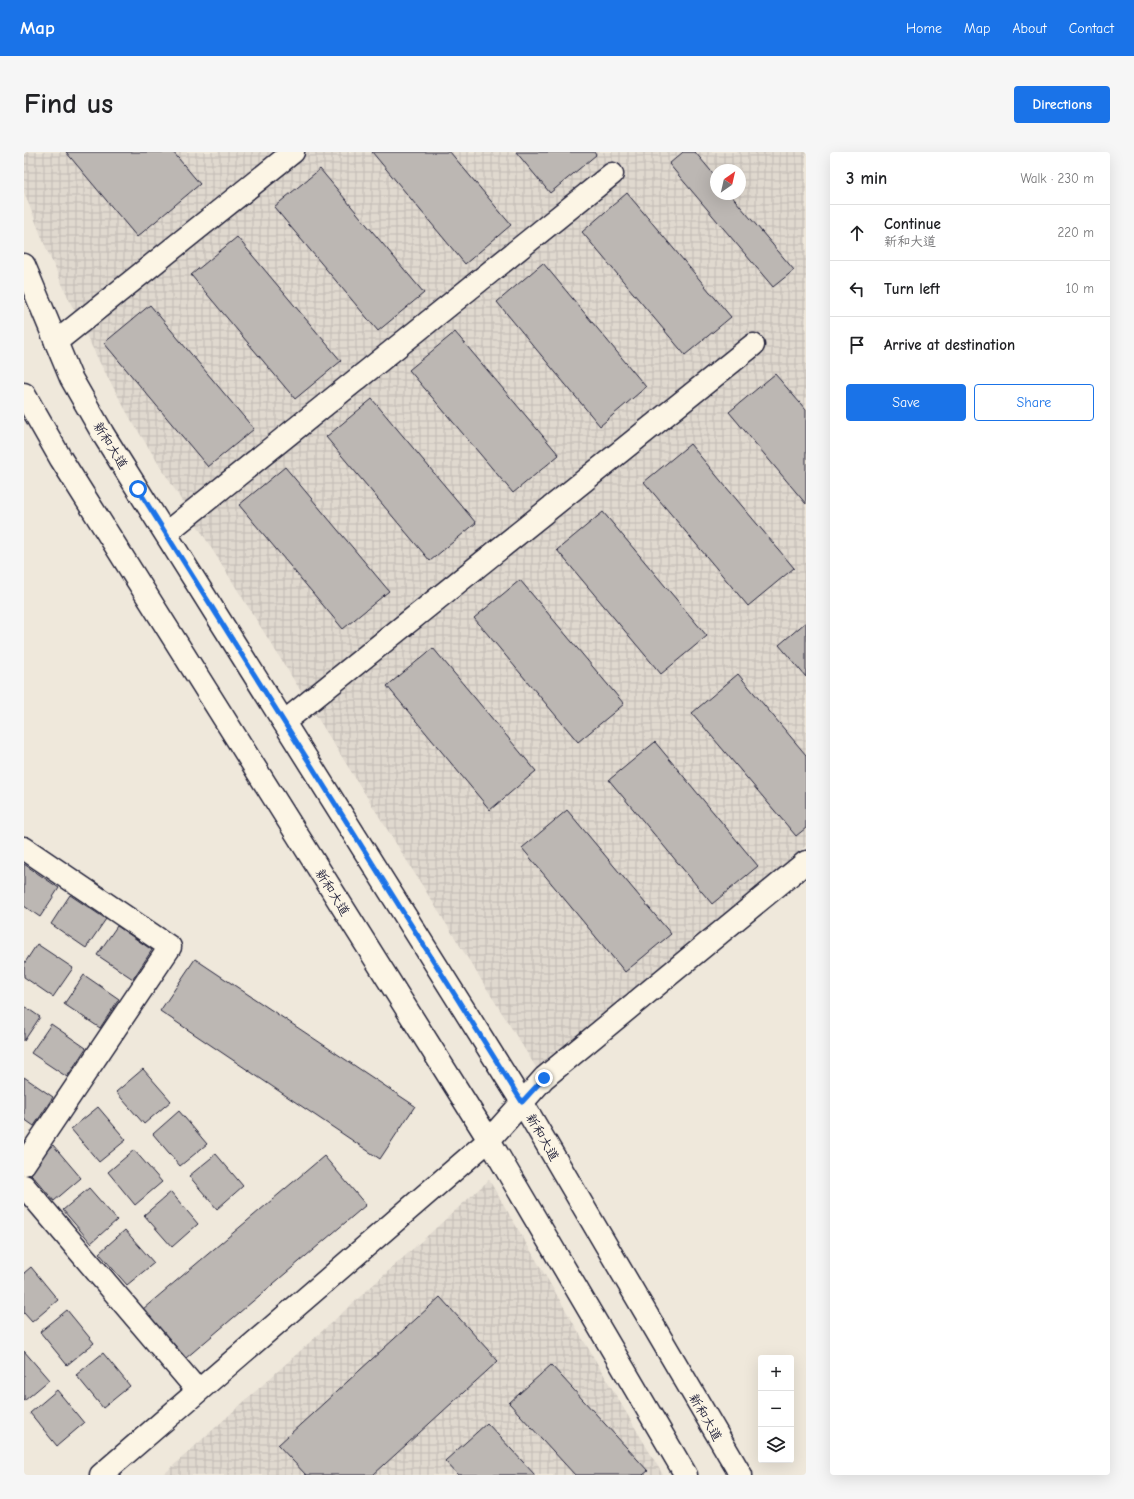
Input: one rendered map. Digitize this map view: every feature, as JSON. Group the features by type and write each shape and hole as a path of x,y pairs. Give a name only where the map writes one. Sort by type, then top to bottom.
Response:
{"main road":[{"path":"56,342 293,152"},
{"path":"166,533 612,174"},
{"name":"新和大道","path":"24,265 71,378 96,422 522,1102 741,1475"},
{"path":"284,722 753,345"},
{"name":"新和大道","path":"25,397 61,459 489,1140 684,1474"},
{"path":"24,848 170,947 24,1164"},
{"path":"101,1475 489,1140 544,1078 806,862"},
{"path":"24,1186 198,1391"}],"shaded area":[{"path":"24,152 806,152 806,846 537,1069 130,418 100,363 46,248 24,192"},
{"path":"489,1180 663,1475 163,1475"}],"building":[{"path":"66,152 173,152 200,184 137,237"},
{"path":"372,152 450,152 511,225 465,264"},
{"path":"516,152 594,152 596,155 550,193"},
{"path":"683,152 695,152 710,170 710,200 735,200 794,270 773,287 669,164"},
{"path":"320,169 424,293 378,331 274,207"},
{"path":"627,193 731,317 685,355 582,232"},
{"path":"237,237 341,361 295,399 191,275"},
{"path":"543,263 646,387 600,426 497,302"},
{"path":"150,305 254,429 208,467 104,343"},
{"path":"455,332 559,455 513,493 409,370"},
{"path":"775,374 806,410 806,504 729,412"},
{"path":"372,399 476,523 430,561 326,437"},
{"path":"690,444 794,568 748,606 644,482"},
{"path":"285,467 389,591 343,629 239,505"},
{"path":"603,512 707,636 661,674 557,550"},
{"path":"520,580 624,704 578,742 474,618"},
{"path":"806,622 806,677 779,645"},
{"path":"433,648 536,771 490,810 387,686"},
{"path":"738,674 806,755 806,828 796,836 692,713"},
{"path":"655,742 758,866 712,904 609,780"},
{"path":"567,810 671,934 625,972 522,848"},
{"path":"24,864 59,888 40,917 24,906"},
{"path":"70,895 106,919 86,948 51,924"},
{"path":"117,926 152,950 133,979 97,955"},
{"path":"37,944 73,968 53,997 24,977 24,964"},
{"path":"195,959 415,1106 380,1159 160,1011"},
{"path":"84,975 119,999 100,1028 64,1004"},
{"path":"24,1006 40,1017 24,1041"},
{"path":"51,1024 86,1048 67,1077 31,1053"},
{"path":"143,1069 171,1101 144,1124 116,1092"},
{"path":"24,1077 53,1097 34,1126 24,1119"},
{"path":"98,1107 126,1140 99,1162 71,1129"},
{"path":"179,1111 207,1144 180,1166 153,1134"},
{"path":"53,1145 81,1178 54,1201 26,1168"},
{"path":"134,1150 162,1182 135,1205 108,1172"},
{"path":"216,1154 243,1186 217,1209 189,1176"},
{"path":"324,1156 366,1205 186,1358 143,1309"},
{"path":"89,1188 117,1220 91,1243 63,1210"},
{"path":"171,1192 198,1224 172,1247 144,1215"},
{"path":"125,1230 154,1263 127,1285 99,1253"},
{"path":"31,1267 58,1300 32,1322 24,1313 24,1273"},
{"path":"440,1297 498,1361 373,1475 306,1475 278,1445"},
{"path":"67,1310 94,1343 67,1365 40,1332"},
{"path":"24,1351 49,1380 24,1401"},
{"path":"103,1353 130,1386 103,1408 76,1375"},
{"path":"551,1365 648,1471 643,1475 575,1475 509,1403"},
{"path":"57,1390 84,1423 57,1446 30,1413"},
{"path":"487,1423 535,1475 458,1475 445,1461"}],"route":[{"path":"138,489 522,1102 544,1078"}]}
